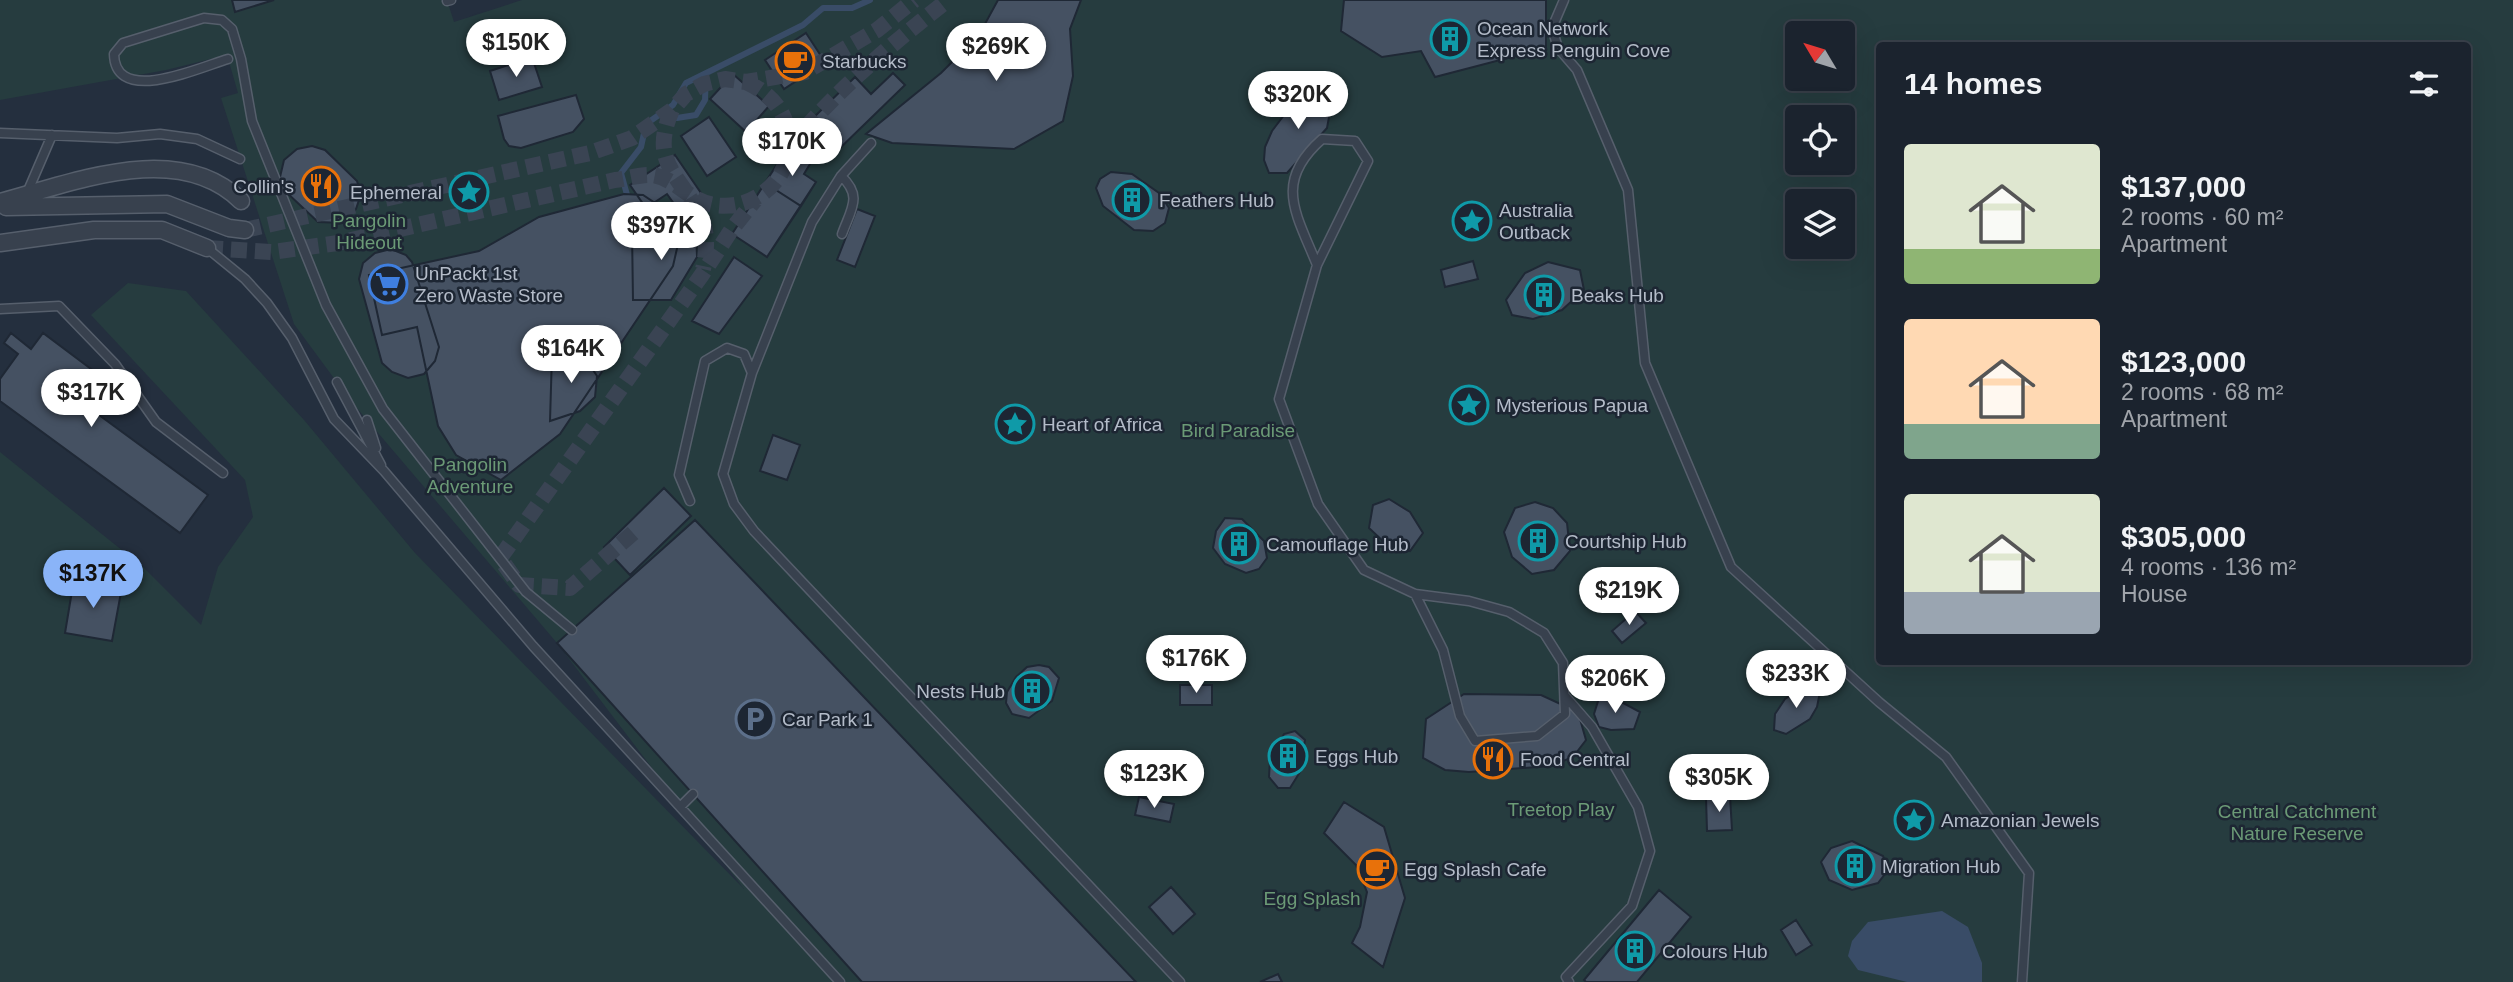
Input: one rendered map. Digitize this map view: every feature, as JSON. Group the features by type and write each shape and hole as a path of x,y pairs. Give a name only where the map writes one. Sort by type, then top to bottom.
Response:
{"street":[{"path":"0,205 26,195 109,174 162,169 194,173 228,188 241,201"},
{"path":"0,205 167,204 229,228 245,230"},
{"path":"0,243 94,230 162,230 207,248"}],"lane":[{"path":"1564,0 1552,28 1558,48 1577,70 1628,190 1645,363 1731,567 1879,702 1946,757 2029,873 2022,982"},
{"path":"228,59 136,83 121,77 114,67 114,54 123,43 204,19 222,20 232,29 241,59 252,121 326,305 383,409 526,592 572,630"},
{"path":"0,133 185,137 197,139 240,159"},
{"path":"26,195 52,135"},
{"path":"1317,265 1291,201 1295,169 1322,139 1355,141 1368,161 1317,265 1279,400 1318,504 1364,570 1415,594 1469,601 1509,612 1544,633 1563,663 1565,714 1537,736 1475,741 1460,716 1443,650 1415,594"},
{"path":"871,143 841,176 812,222 752,373 723,474 734,504 754,531 1180,982"},
{"path":"841,176 853,187 855,198 842,234"},
{"path":"207,248 245,279 267,303 292,338 334,419 384,471 533,646 840,982"},
{"path":"0,309 60,306 115,364 156,422 223,473"},
{"path":"690,501 679,475 705,361 727,348 744,354 752,373"},
{"path":"337,382 384,471"},
{"path":"367,420 384,471"},
{"path":"1564,695 1592,727 1638,807 1650,851 1632,906 1566,977 1569,982"},
{"path":"680,807 693,794"}],"green space":[{"path":"0,0 447,0 454,22 522,0 2513,0 2513,982 0,982 0,452 144,568 201,625 218,567 253,517 245,480 91,315 128,283 186,291 304,420 415,553 744,889 557,643 350,400 294,324 221,98 238,93 227,55 166,70 0,100"}],"water":[{"path":"1942,911 1968,927 1982,963 1982,982 1907,982 1858,970 1848,956 1852,941 1868,922"}],"building":[{"path":"232,0 274,0 235,12"},
{"path":"998,0 1081,0 1070,29 1073,76 1063,121 1014,149 892,143 866,134 941,73 979,35"},
{"name":"Ocean Network Express Penguin Cove","path":"1344,0 1546,0 1546,48 1435,77 1421,51 1382,57 1341,31"},
{"name":"Starbucks","path":"806,33 825,62 784,89 765,60"},
{"path":"532,57 542,87 499,100 490,71"},
{"path":"893,73 905,85 836,152 808,123 855,77 871,94"},
{"path":"733,74 769,106 746,132 710,99"},
{"path":"1315,89 1327,90 1332,101 1327,128 1287,173 1269,173 1264,160 1265,147 1272,131 1300,94"},
{"path":"576,95 584,119 573,132 521,148 509,146 504,139 498,116"},
{"path":"709,117 736,157 707,176 681,136"},
{"name":"Collin's","path":"312,146 325,150 357,181 361,194 356,209 343,223 318,222 285,191 280,177 284,160 297,149"},
{"path":"787,149 810,164 804,174 816,182 767,257 732,234"},
{"path":"787,149 810,164 804,174 816,182 801,206 765,183"},
{"path":"675,155 703,196 680,212 667,194 646,208 630,185"},
{"name":"Feathers Hub","path":"1111,172 1132,174 1159,193 1169,208 1165,223 1153,231 1134,230 1103,206 1096,188 1100,179"},
{"path":"765,183 801,206 767,257 732,234"},
{"path":"624,194 643,195 664,209 676,229 678,244 673,266 560,434 501,480 456,455 438,426 417,327 382,335 369,275 479,251 539,217"},
{"path":"857,209 875,216 855,267 837,260"},
{"path":"696,230 697,257 671,300 633,300 632,231"},
{"path":"391,249 406,255 412,262 439,347 435,361 424,374 408,378 392,372 382,363 359,279 363,263 375,253"},
{"path":"734,257 762,276 719,334 692,321"},
{"path":"1473,261 1478,279 1445,287 1441,270"},
{"name":"Beaks Hub","path":"1548,262 1580,270 1584,290 1562,310 1533,319 1512,315 1506,300 1525,273"},
{"path":"11,333 31,349 43,333 99,375 80,401 208,495 180,533 0,401 0,379 18,354 4,343"},
{"path":"552,354 583,355 597,376 595,397 580,411 550,421"},
{"path":"773,435 800,445 787,480 760,471"},
{"path":"664,488 691,516 630,575 604,547"},
{"path":"1389,499 1410,512 1423,533 1410,551 1387,545 1369,528 1373,505"},
{"name":"Courtship Hub","path":"1535,502 1553,508 1567,523 1570,551 1554,570 1532,574 1512,557 1504,532 1515,508"},
{"name":"Camouflage Hub","path":"1225,518 1242,519 1264,541 1267,558 1259,569 1246,573 1225,564 1213,548 1216,531"},
{"name":"Car Park 1","path":"695,520 1136,982 862,982 557,643"},
{"path":"74,579 122,587 112,641 65,633"},
{"path":"1635,611 1646,623 1622,643 1612,631"},
{"name":"Nests Hub","path":"1027,667 1049,667 1059,678 1052,701 1029,718 1012,714 1006,703 1007,692 1016,677"},
{"path":"1180,685 1212,685 1212,705 1180,705"},
{"path":"1804,687 1820,692 1817,707 1810,719 1786,734 1774,730 1775,714 1785,699"},
{"path":"1464,694 1541,695 1578,712 1586,740 1573,757 1551,766 1469,772 1445,770 1423,758 1426,719"},
{"path":"1599,698 1614,698 1640,712 1634,729 1611,730 1599,727 1594,714"},
{"name":"Eggs Hub","path":"1295,731 1305,740 1300,772 1290,788 1278,788 1269,777 1270,760 1284,734"},
{"path":"1730,796 1732,830 1707,831 1706,797"},
{"path":"1139,797 1174,804 1170,822 1135,815"},
{"path":"1344,802 1384,827 1405,898 1383,967 1352,943 1360,927 1367,892 1356,865 1324,833"},
{"name":"Migration Hub","path":"1852,841 1883,856 1888,870 1878,883 1852,890 1829,880 1821,862 1831,848"},
{"path":"1171,887 1195,914 1173,934 1149,907"},
{"name":"Colours Hub","path":"1659,890 1691,917 1637,982 1586,982 1584,980"},
{"path":"1796,920 1812,945 1796,955 1781,930"},
{"path":"1278,974 1282,982 1260,982"}],"waterway":[{"path":"629,202 621,173 641,147 646,124 673,105 686,83 803,25 823,8 852,8 870,0"},
{"path":"659,115 677,118 696,115 705,100 706,74"}],"tunnel":[{"path":"245,230 590,153 632,138 672,110 686,94 704,84 725,79 746,82 805,72 877,30 914,0"},
{"path":"790,146 865,69 948,0"},
{"path":"207,248 272,252 338,243 643,175 664,178 707,203 718,206 742,203 763,193 780,175 789,143 786,123 779,109 759,89 746,82"},
{"path":"672,110 666,128 665,155 703,221 706,242 703,269"},
{"path":"633,533 570,588 519,585 500,558 755,200"}],"place":[{"name":"Ocean Network Express Penguin Cove","path":"1450,39"},
{"name":"Starbucks","path":"795,61"},
{"name":"Collin's","path":"321,186"},
{"name":"Ephemeral","path":"469,192"},
{"name":"Feathers Hub","path":"1132,200"},
{"name":"Australia Outback","path":"1472,221"},
{"name":"UnPackt 1st Zero Waste Store","path":"388,284"},
{"name":"Beaks Hub","path":"1544,295"},
{"name":"Mysterious Papua","path":"1469,405"},
{"name":"Heart of Africa","path":"1015,424"},
{"name":"Courtship Hub","path":"1538,541"},
{"name":"Camouflage Hub","path":"1239,544"},
{"name":"Nests Hub","path":"1032,691"},
{"name":"Car Park 1","path":"755,719"},
{"name":"Eggs Hub","path":"1288,756"},
{"name":"Food Central","path":"1493,759"},
{"name":"Amazonian Jewels","path":"1914,820"},
{"name":"Migration Hub","path":"1855,866"},
{"name":"Egg Splash Cafe","path":"1377,869"},
{"name":"Colours Hub","path":"1635,951"}],"park label":[{"name":"Pangolin Hideout","path":"369,231"},
{"name":"Bird Paradise","path":"1238,430"},
{"name":"Pangolin Adventure","path":"470,475"},
{"name":"Treetop Play","path":"1561,809"},
{"name":"Central Catchment Nature Reserve","path":"2297,822"},
{"name":"Egg Splash","path":"1312,898"}]}
